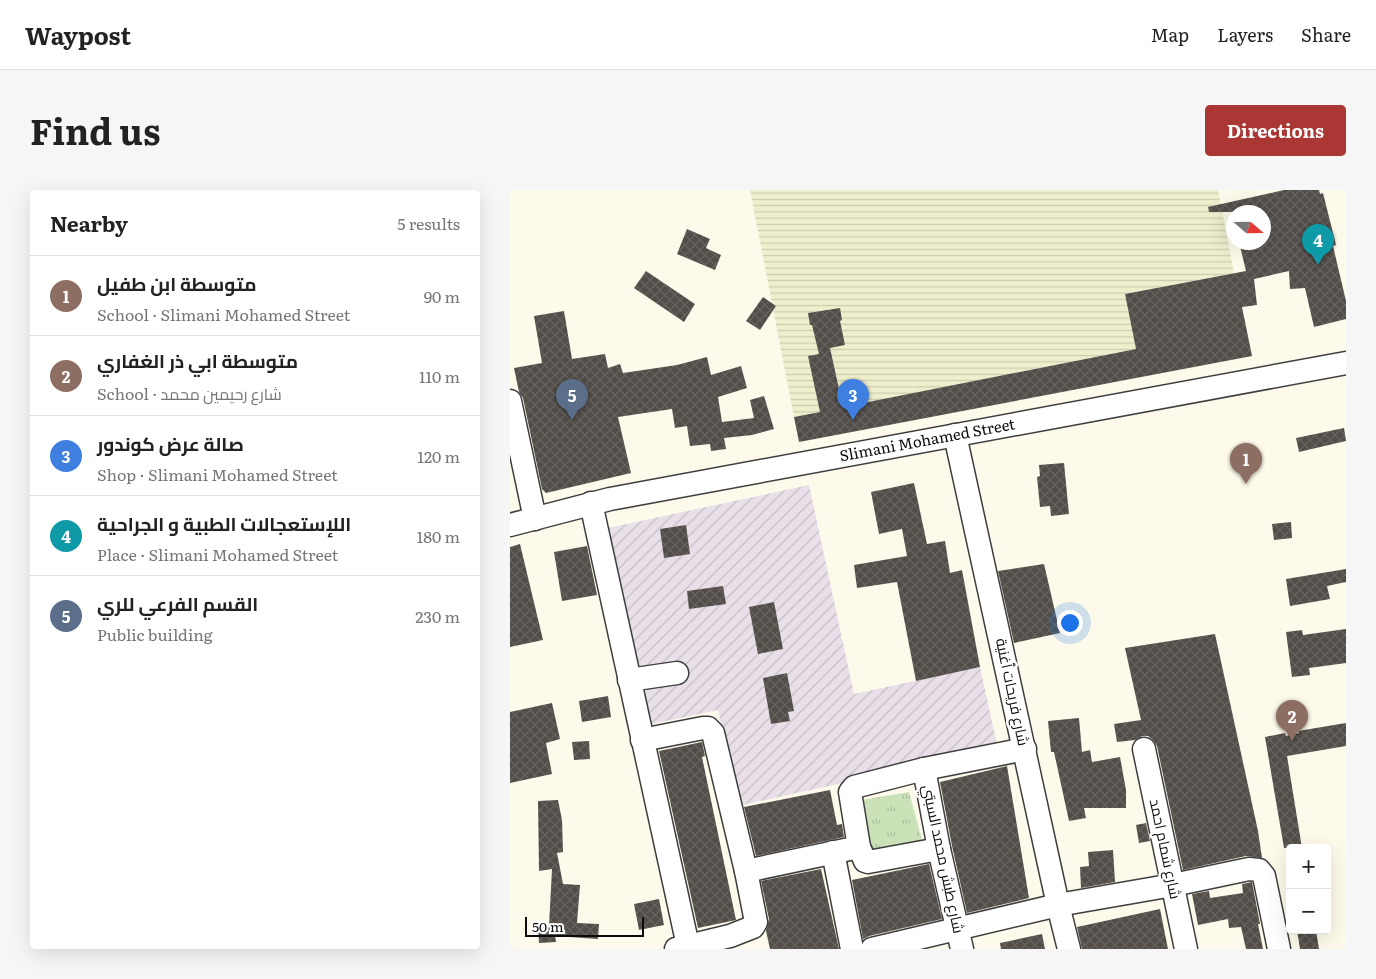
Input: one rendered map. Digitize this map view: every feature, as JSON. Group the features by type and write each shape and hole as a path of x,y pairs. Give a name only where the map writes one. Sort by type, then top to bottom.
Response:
{"street":[{"name":"Slimani Mohamed Street","path":"510,525 591,503 1346,363"},
{"path":"510,401 535,519"},
{"name":"شارع فريحات ٱغنية","path":"955,435 1069,949"},
{"path":"591,503 642,740 682,948 732,943 753,927 756,922 713,733 708,728 702,728 642,740"},
{"path":"629,680 677,673"},
{"path":"939,849 865,861 859,847 851,789 924,769 1025,749"},
{"name":"شارع شمام احمد","path":"1144,749 1186,949"},
{"name":"شارع طبش محمد السبتي","path":"924,769 939,849 960,939"},
{"path":"746,872 859,847"},
{"path":"833,852 852,949"},
{"path":"872,949 960,939 1058,905 1173,886 1249,869 1259,870 1264,876 1279,949"}],"shaded area":[{"path":"809,485 854,694 980,667 998,749 738,806 718,710 652,724 644,696 649,685 647,671 637,664 608,528"}],"green space":[{"path":"750,190 1218,190 1226,232 1226,250 1230,250 1234,273 1125,294 1136,349 794,417"},
{"path":"909,792 924,847 867,856 855,801"}],"building":[{"path":"1284,190 1319,190 1320,194 1323,193 1336,245 1333,246 1346,301 1346,319 1314,327 1305,288 1290,289 1289,271 1254,279 1257,305 1242,307 1252,356 799,442 794,417 820,412 808,356 819,354 808,313 840,308 842,320 840,321 845,345 830,348 843,407 1136,349 1125,294 1246,271 1241,250 1271,250 1271,205 1226,205 1226,212 1209,212 1208,207"},
{"path":"687,229 710,239 706,248 721,255 715,270 677,254"},
{"path":"646,271 695,304 684,322 634,288"},
{"path":"763,297 776,306 760,330 746,321"},
{"path":"564,311 572,359 605,354 608,368 620,364 623,373 677,365 707,357 711,375 741,366 747,388 718,397 722,422 754,418 750,400 764,396 774,429 752,435 724,438 726,449 711,451 710,444 690,446 687,426 675,428 672,409 618,417 631,473 546,493 542,489 523,398 519,392 514,368 542,363 534,316"},
{"path":"1344,428 1346,441 1299,452 1296,438"},
{"path":"1064,463 1069,514 1051,516 1050,506 1040,507 1037,477 1040,476 1039,465"},
{"path":"914,483 927,544 945,541 950,573 962,570 980,667 916,681 897,582 857,588 854,565 907,556 902,529 879,534 871,492"},
{"path":"1291,522 1292,538 1274,540 1272,524"},
{"path":"686,525 690,554 664,558 660,529"},
{"path":"520,544 543,640 510,647 510,547"},
{"path":"587,546 597,595 562,601 554,552"},
{"path":"1044,564 1060,633 1014,643 998,571"},
{"path":"1346,569 1346,582 1327,586 1330,599 1290,606 1286,579"},
{"path":"723,586 726,604 689,609 687,591"},
{"path":"774,602 783,649 758,654 749,607"},
{"path":"1346,629 1346,663 1309,668 1310,675 1292,677 1286,632 1302,630 1303,635"},
{"path":"1215,634 1258,831 1262,858 1246,856 1183,870 1157,746 1148,736 1117,742 1114,724 1141,720 1125,648"},
{"path":"787,673 794,711 788,712 790,721 771,724 763,678"},
{"path":"608,696 611,717 582,722 579,701"},
{"path":"552,703 560,739 546,743 552,774 510,783 510,712"},
{"path":"1079,718 1082,752 1090,750 1092,762 1120,757 1126,790 1126,808 1084,808 1086,818 1069,821 1054,752 1051,752 1048,721"},
{"path":"1346,723 1346,746 1287,756 1301,844 1286,844 1286,848 1284,848 1265,737 1285,733 1286,736 1299,733 1298,731"},
{"path":"589,741 590,759 574,760 572,742"},
{"path":"702,742 705,756 702,757 736,920 698,928 659,751"},
{"path":"1007,766 1029,898 967,913 940,782"},
{"path":"830,790 837,825 842,824 844,837 756,856 744,807"},
{"path":"558,800 562,820 563,852 557,853 563,884 580,885 577,923 599,924 598,939 555,936 556,942 539,943 538,927 549,926 552,869 539,871 538,801"},
{"path":"1146,823 1150,841 1139,843 1136,825"},
{"path":"1113,850 1115,882 1081,888 1080,867 1089,866 1088,852"},
{"path":"929,864 942,919 863,939 852,880"},
{"path":"821,869 839,949 770,949 766,931 769,919 761,881"},
{"path":"1252,882 1263,949 1246,949 1241,927 1229,928 1228,919 1198,925 1192,894 1209,891 1210,898 1243,893 1242,884"},
{"path":"659,899 664,925 639,930 634,904"},
{"path":"1160,909 1168,949 1082,949 1077,927"},
{"path":"1042,934 1045,949 1001,949 1000,943"},
{"path":"1298,934 1317,934 1319,949 1300,949"}],"place":[{"name":"اللإستعجالات الطبية و الجراحية","path":"1318,265"},
{"name":"القسم الفرعي للري","path":"572,420"},
{"name":"صالة عرض كوندور","path":"853,420"},
{"name":"متوسطة ابن طفيل","path":"1246,484"},
{"name":"متوسطة ابي ذر الغفاري","path":"1292,741"}]}
